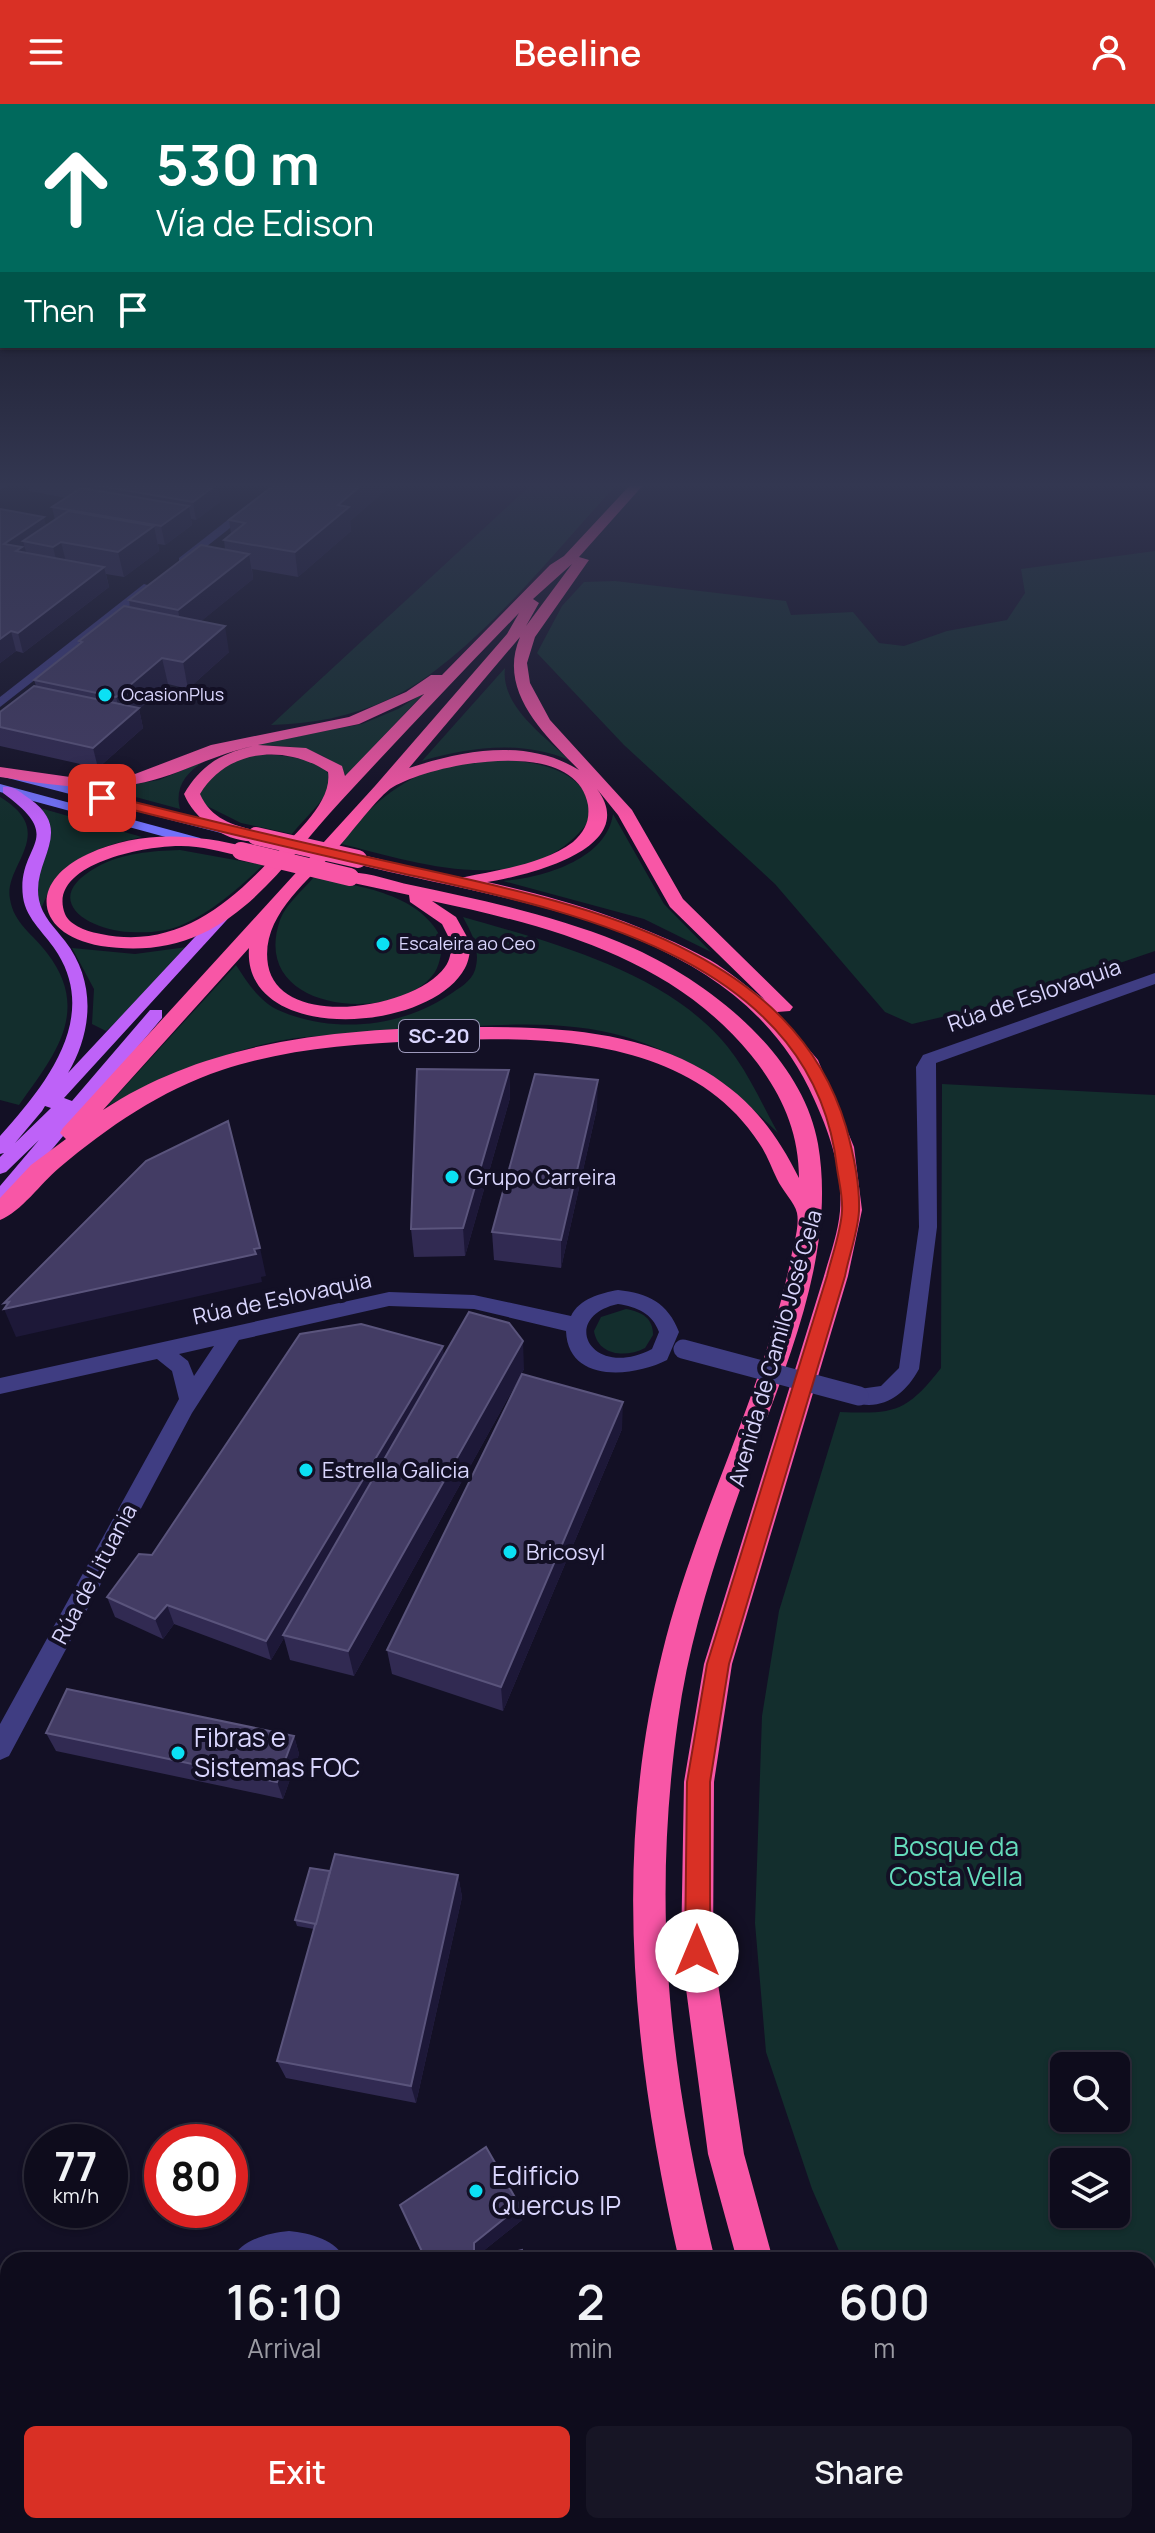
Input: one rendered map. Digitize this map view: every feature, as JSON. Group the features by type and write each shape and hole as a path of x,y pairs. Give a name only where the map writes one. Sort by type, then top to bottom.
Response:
{"highway":[{"path":"0,772 84,784 109,783 154,775 217,748 353,721 412,695 485,639 527,596"},
{"path":"156,1014 538,596"},
{"path":"556,596 524,640 519,680 535,710 595,773 625,812 683,912 806,1034 808,1057"},
{"path":"0,1212 381,790 513,636 533,602"},
{"name":"Avenida de Camilo José Cela","path":"485,639 332,800 227,911 203,928 168,940 120,945 80,935 62,921 56,910 58,889 79,866 93,858 134,845 195,841 241,851 350,877 506,913 624,950 672,974 718,1006 758,1045 787,1090 808,1144 810,1212 788,1315 692,1588 674,1661 651,1812 650,1949 665,2112 695,2252"},
{"path":"225,830 196,807 192,794 198,778 211,766 245,753 295,750 326,762 336,770 338,782 332,800"},
{"path":"381,790 429,764 467,756 505,754 553,764 587,786 596,800 598,817 591,831 579,845 560,858 508,874 449,879"},
{"name":"Avenida de Camilo José Cela","path":"225,830 449,879 626,927 681,952 726,979 761,1007 808,1057 830,1101 843,1146 851,1211 836,1276 718,1664 699,1782 697,1951 726,2154 753,2252"},
{"path":"264,920 258,960 263,979 273,992 288,1001 332,1014 358,1015 405,1006 445,983 457,967 460,951 458,938 442,914 393,887"},
{"name":"SC-20","path":"30,1180 116,1112 166,1085 225,1062 268,1051 347,1041 546,1034 576,1036 637,1049 690,1071 713,1085 763,1133 787,1170 796,1197 810,1212"}],"main road":[{"path":"0,772 225,830"},
{"path":"4,789 195,841"},
{"path":"0,1148 49,1089 70,1054 83,1011 83,995 69,958 41,922 30,898 30,887 45,842 42,822 34,809 4,789"},
{"path":"0,1156 227,911"},
{"path":"0,1168 156,1014"},
{"path":"0,1198 156,1014"}],"street":[{"path":"0,703 137,596"},
{"name":"Rúa de Eslovaquia","path":"675,1346 874,1399 899,1387 912,1355 928,1227 925,1067 929,1059 1155,978"},
{"name":"Rúa de Eslovaquia","path":"0,1386 389,1299 433,1298 474,1302 575,1325"},
{"path":"633,1298 647,1303 666,1320 675,1346 649,1362 618,1368 590,1359 580,1349 575,1325 581,1315 603,1300 633,1298"},
{"name":"Rúa de Lituania","path":"0,1748 190,1400 233,1333"},
{"path":"195,1342 204,1357 204,1381"},
{"path":"160,1350 171,1356 185,1373 190,1400"},
{"path":"262,2252 292,2245 318,2252"}],"green space":[{"path":"410,596 516,596 450,659 389,699 346,715 271,725"},
{"path":"571,596 746,596 786,601 791,615 853,612 879,643 904,646 947,631 1007,620 1023,596 1155,596 1155,951 1002,1003 912,1024 885,1012 775,884 624,745 537,653 562,606"},
{"path":"505,668 505,682 517,707 569,760 533,750 496,748 458,752 422,761"},
{"path":"425,692 346,776 330,759 305,750 276,746 245,748 220,755 236,748 362,724 398,709"},
{"path":"259,754 309,761 328,773 330,783 325,795 292,834 241,823 203,804 199,792 227,761"},
{"path":"214,757 194,769 181,786 180,809 106,789 159,780"},
{"path":"470,758 527,762 563,773 578,784 588,798 592,817 567,844 539,860 507,869 439,867 338,843 396,788 428,771"},
{"path":"0,797 17,810 26,823 28,836 10,886 12,908 47,953 60,974 67,994 67,1014 55,1051 19,1105 0,1100"},
{"path":"40,808 142,837 108,846 80,859 58,879 41,909 36,885 49,846 50,830"},
{"path":"613,814 664,904 711,952 644,919 503,881 536,876 586,854 608,830"},
{"path":"180,850 263,865 216,905 195,919 171,929 144,932 114,930 85,919 76,911 71,901 72,890 80,879 97,867 127,856"},
{"path":"314,877 388,895 421,913 443,942 432,976 413,991 387,1001 358,1004 329,1001 304,991 285,975 276,951 283,914"},
{"path":"463,917 536,938 612,966 682,1005 712,1029 736,1058 778,1133 726,1088 669,1053 626,1037 567,1026 475,1026 294,1038 244,1049 204,1063 107,1106 236,965 259,996 278,1010 299,1018 343,1025 388,1021 430,1006 471,978 477,963 476,949"},
{"path":"187,947 148,992 106,1031 92,1024 94,989 72,948 135,954"},
{"name":"Bosque da Costa Vella","path":"942,1084 1155,1095 1155,2252 840,2252 812,2189 766,2052 755,1923 762,1716 779,1611 840,1412 886,1411 898,1408 918,1394 941,1368"},
{"path":"626,1309 646,1317 653,1335 645,1348 630,1353 614,1353 601,1346 594,1331 601,1317"}],"building":[{"path":"0,596 66,596 18,633 11,631 0,639"},
{"path":"134,596 195,596 178,610 129,600"},
{"path":"124,606 225,626 183,662 162,658 116,697 34,680 82,642 79,641"},
{"path":"34,686 139,708 93,748 0,727 0,712"},
{"name":"Grupo Carreira","path":"417,1069 509,1070 463,1228 411,1229"},
{"path":"535,1074 598,1080 561,1240 492,1232"},
{"path":"228,1121 260,1248 254,1249 256,1254 4,1309 9,1302 4,1303 146,1161"},
{"path":"469,1312 509,1323 523,1341 348,1651 283,1635"},
{"name":"Estrella Galicia","path":"361,1324 443,1346 266,1641 167,1605 155,1619 107,1597 139,1554 152,1555 300,1334"},
{"name":"Bricosyl","path":"522,1374 623,1402 501,1687 387,1650"},
{"name":"Fibras e Sistemas FOC","path":"67,1689 294,1736 277,1782 46,1733"},
{"path":"335,1854 458,1875 411,2086 277,2061"},
{"path":"310,1868 330,1871 316,1924 295,1920"},
{"name":"Edificio Quercus IP","path":"486,2147 520,2206 474,2243 474,2252 422,2252 400,2205"}],"place":[{"name":"OcasionPlus","path":"105,695"},
{"name":"Escaleira ao Ceo","path":"383,944"},
{"name":"Grupo Carreira","path":"452,1177"},
{"name":"Estrella Galicia","path":"306,1470"},
{"name":"Bricosyl","path":"510,1552"},
{"name":"Fibras e Sistemas FOC","path":"178,1753"},
{"name":"Edificio Quercus IP","path":"476,2191"}],"route":[{"path":"102,798 225,830 496,890 626,927 681,952 726,979 772,1017 808,1057 830,1101 843,1146 850,1181 851,1211 836,1276 718,1664 699,1782 697,1951"}]}
